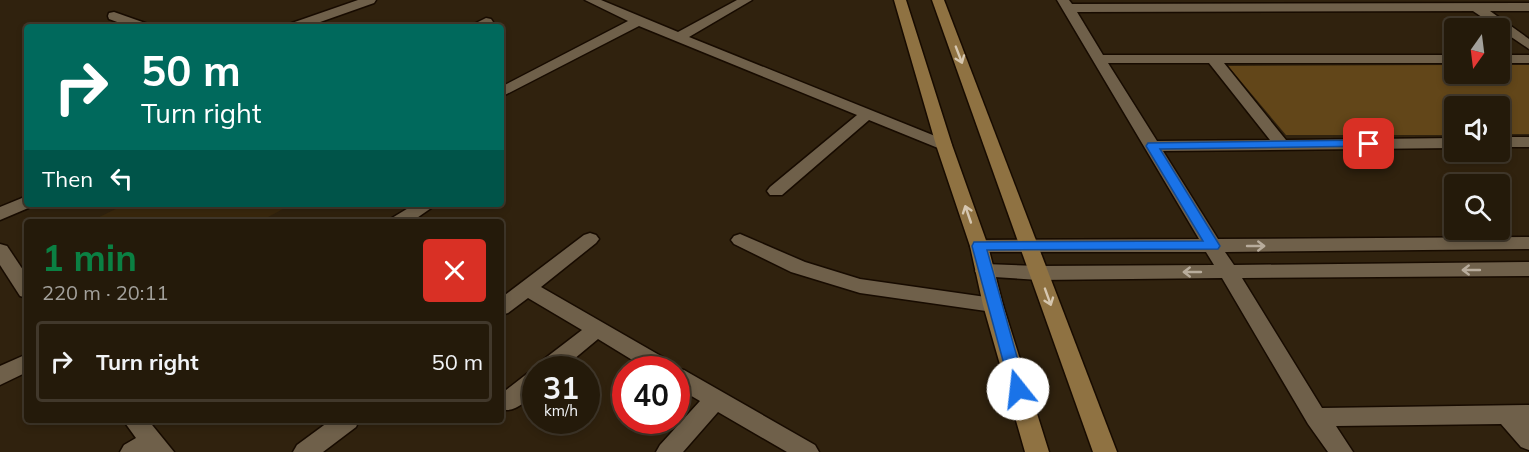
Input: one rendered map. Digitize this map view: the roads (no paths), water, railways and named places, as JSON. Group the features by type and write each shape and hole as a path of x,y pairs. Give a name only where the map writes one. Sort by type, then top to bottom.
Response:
{"street":[{"path":"302,24 370,0"},
{"path":"679,37 747,0"},
{"path":"900,0 944,145 979,246 993,305 1037,452"},
{"path":"938,0 1105,452"},
{"path":"600,1 638,21 944,145"},
{"path":"1065,4 1529,7"},
{"path":"1065,4 1100,58 1316,417 1341,452"},
{"path":"1476,7 1529,45"},
{"path":"114,16 135,24"},
{"path":"504,91 638,21"},
{"path":"1100,58 1444,59"},
{"path":"1213,59 1282,145"},
{"path":"1510,59 1529,59"},
{"path":"776,192 867,114"},
{"path":"1510,142 1529,142"},
{"path":"1152,146 1444,143"},
{"path":"0,214 24,203"},
{"path":"403,219 423,207"},
{"path":"504,306 590,239"},
{"path":"740,240 798,267 860,286 993,305"},
{"path":"979,246 1529,243"},
{"path":"0,250 24,286"},
{"path":"985,271 1039,273 1529,269"},
{"path":"527,288 643,356"},
{"path":"564,356 597,329"},
{"path":"0,376 24,364"},
{"path":"690,384 807,452"},
{"path":"507,402 522,390"},
{"path":"668,452 717,399"},
{"path":"1316,417 1518,415 1529,440"},
{"path":"136,423 149,448"},
{"path":"305,452 344,423"}]}
